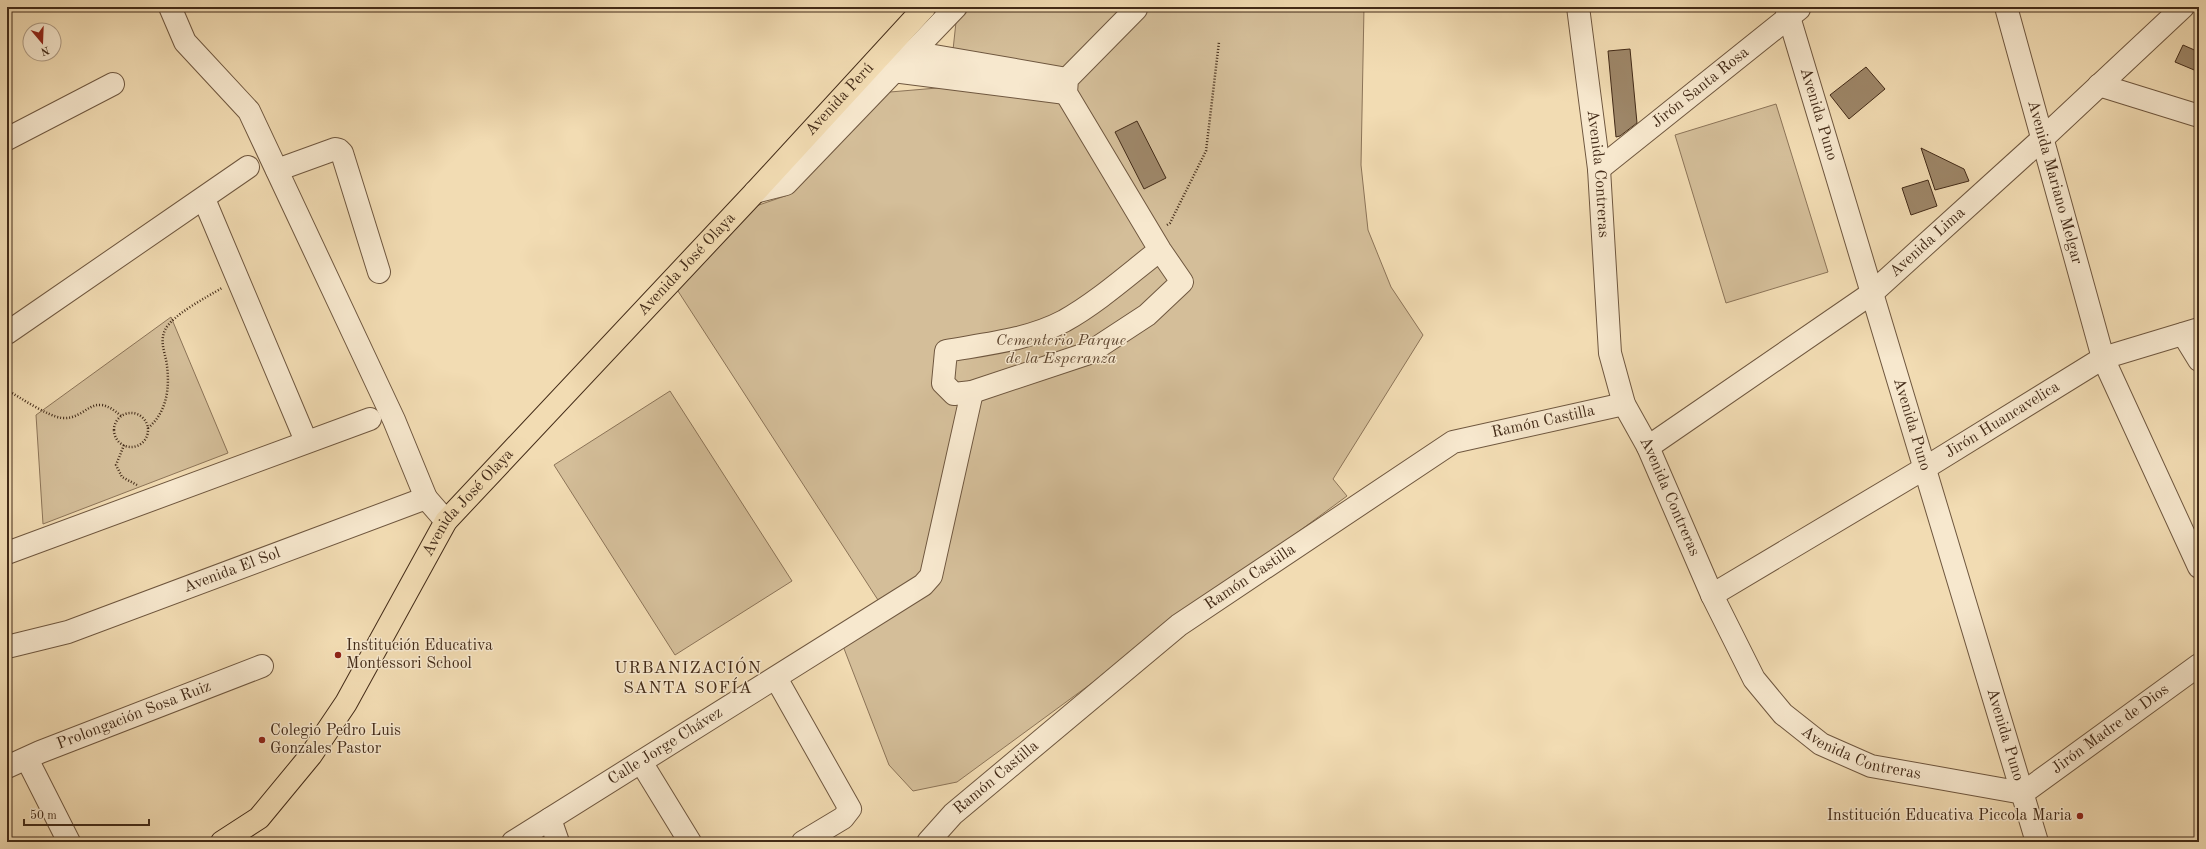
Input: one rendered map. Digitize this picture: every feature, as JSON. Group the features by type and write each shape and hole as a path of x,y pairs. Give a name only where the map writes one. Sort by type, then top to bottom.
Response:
{"main road":[{"name":"Avenida Perú","path":"755,192 925,7"},
{"name":"Avenida José Olaya","path":"222,842 259,818 311,755 346,703 446,521 755,192"}],"street":[{"path":"170,7 185,42 249,111 394,420 426,498 446,521"},
{"path":"755,192 786,184 956,7"},
{"name":"Avenida Contreras","path":"1578,7 1599,169 1610,352 1624,404 1648,447 1712,595 1754,679 1783,714 1821,744 1871,766 2023,794"},
{"name":"Avenida Mariano Melgar","path":"2006,7 2103,358 2199,567"},
{"name":"Avenida Lima","path":"1648,447 1872,293 2042,139 2183,7"},
{"path":"1066,86 1136,9"},
{"name":"Jirón Santa Rosa","path":"1599,169 1792,11"},
{"name":"Avenida Puno","path":"1792,11 1872,293 2037,842"},
{"path":"912,52 1066,86 1156,243 1182,282 1146,316 1089,353 972,392 954,394 943,383 946,351 1019,338 1063,321 1098,298 1156,243"},
{"path":"893,71 1066,86"},
{"path":"7,139 113,84"},
{"path":"2099,85 2199,116"},
{"path":"277,170 334,149 339,150 342,153 379,272"},
{"path":"7,333 204,199 248,167"},
{"path":"204,199 306,441"},
{"path":"2191,332 2199,360"},
{"name":"Jirón Huancavelica","path":"1712,595 1925,468 2103,358 2191,332"},
{"name":"Calle Jorge Chávez","path":"513,842 923,585 931,576 972,392"},
{"name":"Ramón Castilla","path":"928,842 953,814 1179,625 1453,442 1624,404"},
{"path":"7,552 146,503 306,441 370,419"},
{"name":"Avenida El Sol","path":"7,647 68,632 426,498"},
{"name":"Jirón Madre de Dios","path":"2023,794 2199,665"},
{"name":"Prolongación Sosa Ruiz","path":"7,767 40,752 262,666"},
{"path":"776,678 850,809 843,818 803,842"},
{"path":"27,759 69,842"},
{"path":"641,762 690,842"},
{"path":"550,819 558,842"}],"path":[{"path":"1156,243 1170,223 1206,151 1219,42"},
{"path":"148,428 158,419 164,408 167,390 168,367 162,343 165,330 175,318 237,278"},
{"path":"7,390 55,416 64,418 99,404 112,408 121,416"},
{"path":"128,413 135,413 146,422 148,428 147,435 138,445 124,445 115,437 114,425 121,416 128,413"},
{"path":"124,445 116,465 122,477 136,483 139,487"}],"green space":[{"name":"Cementerio Parque de la Esperanza","path":"971,7 1364,7 1361,165 1368,230 1391,287 1423,335 1333,479 1347,496 957,782 913,791 889,765 843,646 889,617 676,288 756,206 788,195 890,92 949,87 956,22"},
{"path":"1776,104 1828,272 1726,303 1675,135"},
{"path":"171,317 228,453 43,524 36,415"},
{"path":"670,391 792,581 675,655 554,465"}],"building":[{"path":"2183,45 2199,52 2199,72 2175,62"},
{"path":"1630,49 1637,123 1620,136 1616,137 1608,51"},
{"path":"1866,67 1885,89 1849,119 1830,95"},
{"path":"1137,121 1166,178 1144,189 1115,132"},
{"path":"1921,148 1964,169 1969,181 1935,190"},
{"path":"1928,180 1937,206 1911,215 1902,188"}],"place":[{"name":"Institución Educativa Montessori School","path":"338,655"},
{"name":"Colegio Pedro Luis Gonzales Pastor","path":"262,740"},
{"name":"Institución Educativa Piccola Maria","path":"2080,816"}],"district":[{"name":"URBANIZACIÓN SANTA SOFÍA","path":"688,678"}]}
